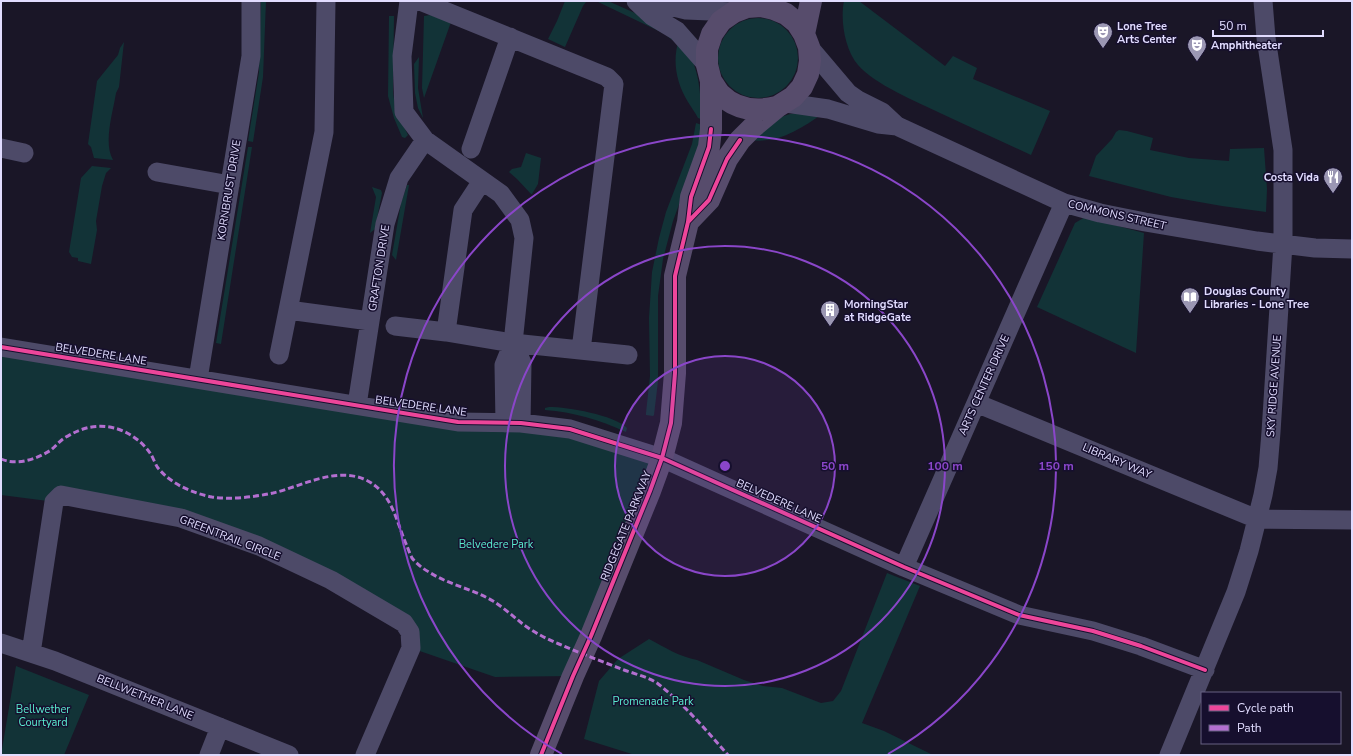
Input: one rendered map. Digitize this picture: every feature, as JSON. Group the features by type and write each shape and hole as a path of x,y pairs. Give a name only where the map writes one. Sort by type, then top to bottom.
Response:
{"main road":[{"name":"RIDGEGATE PARKWAY","path":"688,222 708,200 727,159 740,140 753,127 793,97 802,87 808,74 810,61 807,41 811,1"},
{"path":"745,7 761,6 774,8 786,14 797,23 807,41"},
{"name":"RIDGEGATE PARKWAY","path":"541,755 591,636 662,458 671,423 675,373 676,276 688,222 691,197 708,146 711,129 707,49 712,34 722,21 745,7"},
{"path":"709,73 720,94 733,104 748,110 764,110 781,105"}],"street":[{"name":"KORNBRUST DRIVE","path":"198,379 250,56 251,1"},
{"path":"279,355 324,132 326,1"},
{"path":"409,1 402,56 404,112 425,140 501,194 520,220 524,238 513,343 522,363 513,423"},
{"path":"420,1 607,77 614,84 581,350"},
{"path":"637,1 700,11 745,7"},
{"path":"637,1 652,16 677,30 709,73"},
{"name":"SKY RIDGE AVENUE","path":"1169,755 1236,592 1249,551 1268,468 1272,432 1283,244 1283,150 1266,38 1263,1"},
{"path":"471,149 510,37"},
{"name":"COMMONS STREET","path":"807,41 848,93 858,100 882,112 898,126 1064,203 1100,213 1257,242 1315,248 1352,249"},
{"name":"COMMONS STREET","path":"781,105 828,109 878,124 898,126"},
{"name":"GRAFTON DRIVE","path":"357,405 385,224 399,178 425,140"},
{"path":"1,148 24,153"},
{"path":"156,172 230,185"},
{"path":"446,332 463,210 482,181"},
{"name":"ARTS CENTER DRIVE","path":"904,567 1064,203"},
{"path":"288,310 370,321"},
{"path":"395,326 446,332 513,343 628,355"},
{"name":"BELVEDERE LANE","path":"1,347 458,422 513,423 570,429 662,458 904,567 1019,615 1093,631 1141,646 1205,670"},
{"name":"LIBRARY WAY","path":"976,403 1257,519"},
{"name":"GREENTRAIL CIRCLE","path":"31,653 54,502 61,496 182,518 259,546 331,580 404,623 410,632 411,648 365,755"},
{"path":"1257,519 1352,520"},
{"name":"BELLWETHER LANE","path":"1,643 62,664 289,755"},
{"path":"209,755 220,727"}],"green space":[{"path":"261,1 266,1 263,77 253,142 248,141 259,72"},
{"path":"565,1 586,2 565,47 548,39"},
{"path":"596,1 608,1 644,17 674,38 672,40 665,34"},
{"path":"844,1 859,1 945,66 953,56 977,68 973,79 1050,111 1031,155 908,98 885,86 865,72 854,59 847,43 843,26"},
{"path":"430,15 451,22 424,98 422,88 424,16"},
{"path":"389,16 394,16 393,92 395,107 408,135 405,138 402,137 394,118 388,96"},
{"path":"758,18 773,21 786,30 795,43 798,58 795,73 786,86 773,95 758,98 743,95 730,86 721,73 718,58 721,43 730,30 743,21"},
{"path":"679,39 691,57 696,72 700,95 701,119 698,118 688,102 678,79 676,71 676,55"},
{"path":"124,42 119,87 116,93 109,136 110,153 113,160 94,158 91,147 88,144 97,81 118,55"},
{"path":"419,57 418,88 423,118 418,108 415,93 414,64"},
{"path":"803,112 822,114 806,125 788,134 770,140 751,140 778,118"},
{"path":"696,123 702,125 698,152 673,221 663,259 658,296 658,381 654,415 646,415 650,376 649,318 652,272 666,212 692,144"},
{"path":"1119,130 1153,138 1150,150 1189,158 1229,161 1230,149 1264,148 1267,189 1266,212 1171,197 1089,176 1096,156"},
{"path":"248,147 252,147 221,344 216,343"},
{"path":"526,153 541,158 538,184 532,194 509,172 512,169 521,167"},
{"path":"92,166 111,168 106,173 102,186 91,264 78,261 78,258 72,257 69,252 81,178"},
{"path":"407,185 409,185 396,260 392,255 401,203"},
{"path":"372,187 381,190 382,193 375,229 370,233 376,197"},
{"path":"1085,217 1144,233 1136,353 1037,307 1075,223"},
{"name":"Belvedere Park","path":"1,347 521,423 662,458 573,676 495,677 411,648 404,623 181,518 1,495"},
{"path":"549,407 579,410 612,419 621,423 627,428 626,432 586,417 545,410 545,408"},
{"name":"Promenade Park","path":"887,573 920,586 862,723 884,731 933,755 635,755 584,739 599,681 618,659 649,639 678,654 697,660 744,680 763,686 782,688 821,703 833,701 841,691"},
{"name":"Bellwether Courtyard","path":"16,666 89,695 64,755 1,755"}],"marked path":[{"path":"1,459 14,462 33,459 51,450 63,439 74,433 85,428 102,426 119,429 139,441 150,453 158,468 169,479 182,487 212,497 235,498 273,493 331,476 355,476 366,480 382,492 388,500 412,558 422,568 493,601 532,631 546,638 600,661 646,677 657,683 686,708 728,755"}],"cycle path":[{"path":"541,755 591,636 662,458 671,423 675,373 675,276 688,222 691,197 709,147 711,129"},
{"path":"688,222 709,200 727,159 740,140"},
{"path":"1,347 458,422 521,423 570,429 662,458 904,567 1019,615 1093,631 1141,646 1205,670"}],"place":[{"name":"Lone Tree Arts Center","path":"1103,49"},
{"name":"Amphitheater","path":"1197,62"},
{"name":"Costa Vida","path":"1333,194"},
{"name":"Douglas County Libraries - Lone Tree","path":"1190,314"},
{"name":"MorningStar at RidgeGate","path":"830,327"}]}
